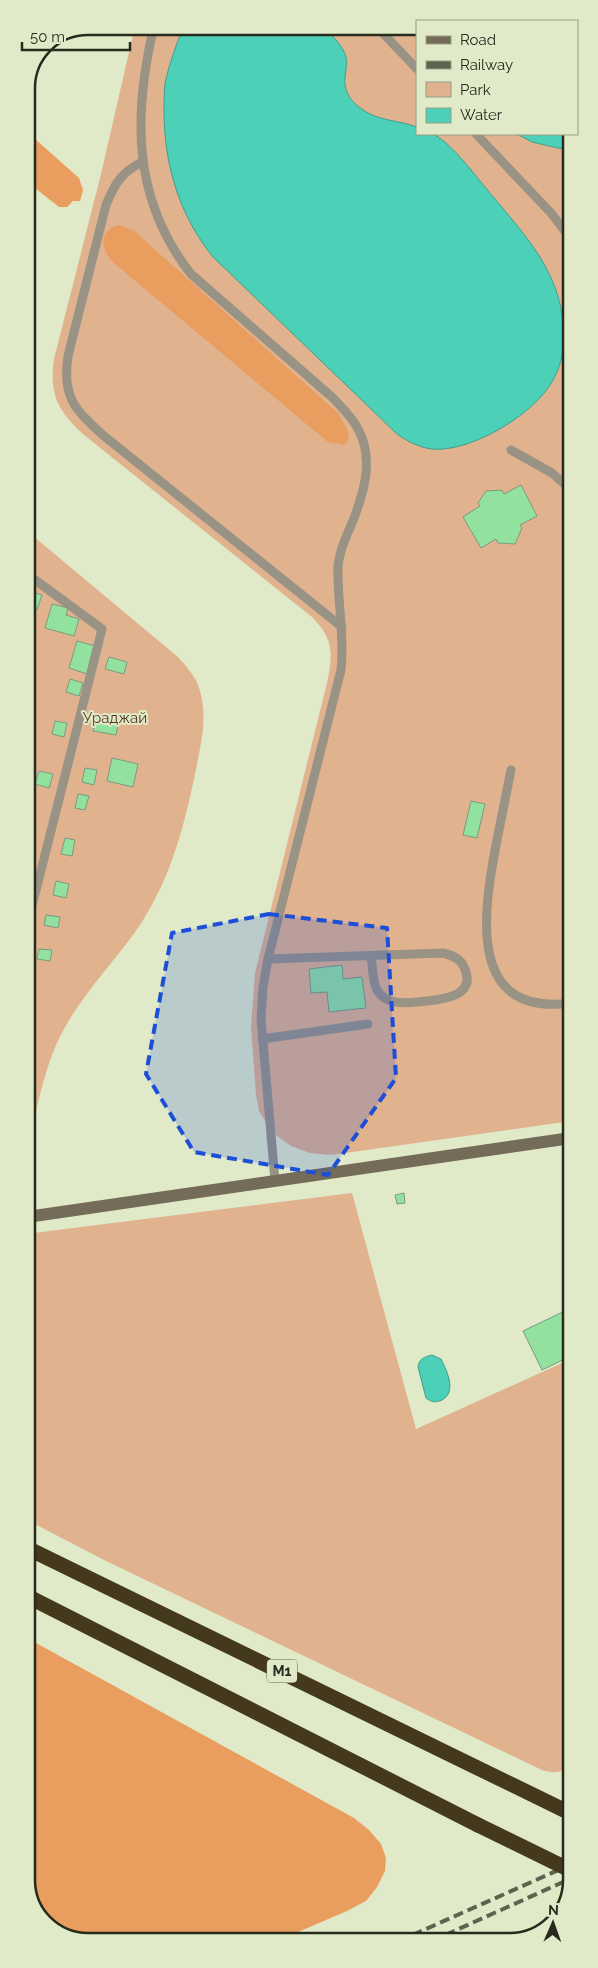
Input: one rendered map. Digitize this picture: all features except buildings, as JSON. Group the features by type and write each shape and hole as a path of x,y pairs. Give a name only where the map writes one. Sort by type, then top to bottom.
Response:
{"highway":[{"name":"М1","path":"35,1552 563,1810"},
{"path":"35,1600 478,1826 563,1867"}],"street":[{"path":"35,1217 563,1139"}],"lane":[{"path":"152,35 144,78 140,126 142,162 147,187 164,235 176,255 191,274 333,398 358,427 364,443 366,479 362,499 342,549 338,565 343,650 341,670 268,959 261,1003 262,1039 275,1181"},
{"path":"385,35 416,68"},
{"path":"477,135 551,213 563,229"},
{"path":"142,162 121,176 113,188 106,205 68,356 65,373 67,390 75,406 104,436 342,627"},
{"path":"511,450 552,473 563,483"},
{"path":"35,580 102,629 35,894"},
{"path":"510,770 488,886 486,925 490,956 495,972 514,994 528,1002 543,1005 563,1004"},
{"path":"268,959 443,953 458,958 466,970 465,985 462,991 447,999 407,1003 388,1000 377,990 371,956"},
{"path":"262,1039 368,1024"}],"highlighted area":[{"path":"269,914 387,928 396,1078 328,1175 194,1152 146,1074 172,933"}],"green space":[{"path":"133,35 416,35 416,135 563,135 563,1122 331,1155 310,1153 291,1146 277,1136 259,1111 251,1027 255,973 327,683 331,655 330,647 324,633 312,617 84,435 68,418 57,402 53,383 54,359 101,174"},
{"name":"Ураджай","path":"35,538 178,657 198,684 203,704 201,741 192,790 176,850 160,889 131,938 72,1015 57,1043 35,1115"},
{"path":"352,1193 416,1429 563,1363 563,1770 554,1772 542,1770 104,1560 35,1524 35,1233"}],"shaded area":[{"path":"35,139 79,178 83,190 80,201 73,201 67,207 59,207 35,188"},
{"path":"118,225 133,230 338,413 349,433 348,441 344,445 328,442 115,264 107,254 103,243 106,233"},
{"path":"35,1642 354,1818 369,1830 381,1844 386,1858 385,1871 377,1887 366,1901 296,1933 84,1933 68,1929 53,1920 42,1907 36,1891 35,1880"}],"water":[{"path":"181,35 331,35 342,48 346,57 346,89 354,103 374,116 416,127 416,135 434,135 453,150 519,227 548,271 555,287 563,321 562,357 556,374 537,400 524,413 508,424 475,441 458,446 443,449 425,448 413,444 397,434 213,257 201,241 191,224 176,188 167,150 164,94 173,55"},
{"path":"519,135 563,135 563,149 532,142"},
{"path":"432,1355 441,1359 448,1375 450,1387 447,1396 436,1402 426,1398 418,1367 422,1359"}],"railway":[{"path":"417,1933 563,1868"},
{"path":"450,1933 563,1882"}]}
